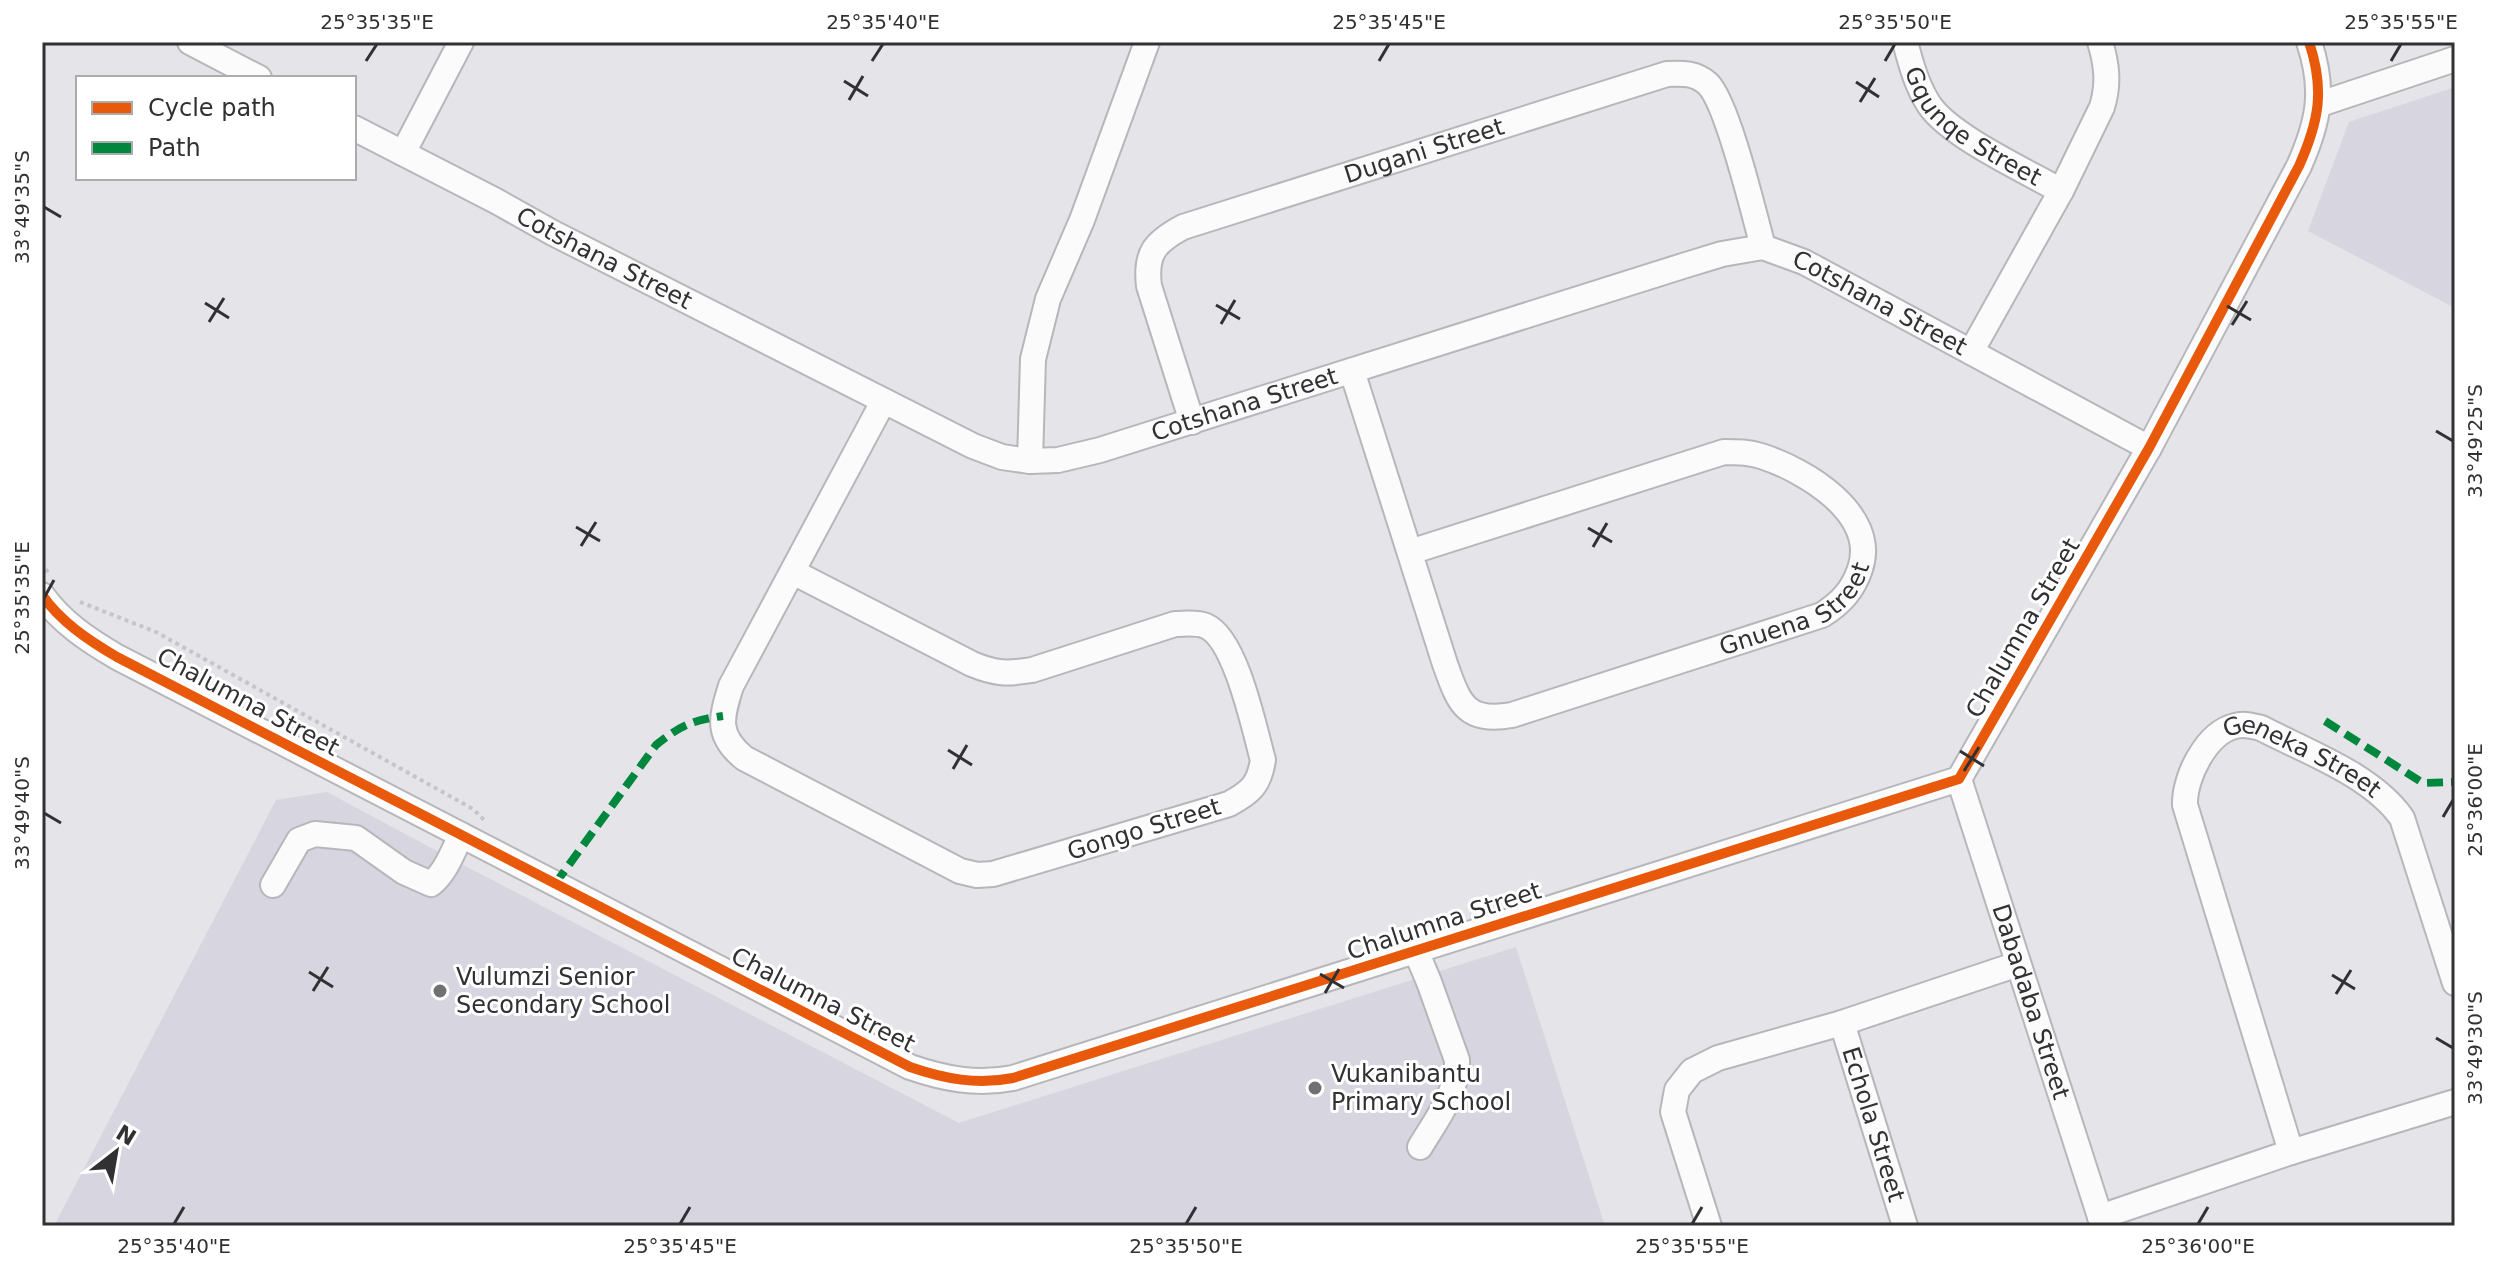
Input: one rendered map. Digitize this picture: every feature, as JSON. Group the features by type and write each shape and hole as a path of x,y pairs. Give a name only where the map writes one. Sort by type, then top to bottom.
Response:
{"street":[{"path":"403,153 461,42"},
{"path":"1030,461 1033,359 1048,299 1082,220 1147,42"},
{"name":"Gqunqe Street","path":"1905,42 1921,90 1941,119 1957,132 2061,191"},
{"name":"Gqunqe Street","path":"1971,352 2061,191 2102,107 2107,92 2100,42"},
{"name":"Chalumna Street","path":"46,585 61,618 117,657 910,1067 948,1079 992,1082 1013,1078 1959,779 2149,448 2299,166 2320,104 2309,42"},
{"path":"193,43 255,76"},
{"path":"2320,104 2455,59"},
{"name":"Dugani Street","path":"1192,422 1149,286 1147,269 1157,244 1169,234 1667,74 1684,72 1698,77 1718,96 1763,247"},
{"name":"Cotshana Street","path":"356,129 883,402 1002,457 1030,461 1058,460 1100,450 1686,265 1722,254 1763,247 1804,262 2149,448"},
{"name":"Gnuena Street","path":"1352,371 1410,552 1455,692 1474,713 1486,717 1512,715 1822,615 1838,605 1850,592 1863,561 1864,544 1859,528 1832,494 1762,456 1734,452 1709,457 1410,552"},
{"name":"Gongo Street","path":"793,572 993,672 1032,670 1175,624 1205,625 1224,642 1234,664 1263,760 1261,775 1246,795 1229,804 993,874 977,875 960,871 732,749 725,738 722,723 731,686 883,402"},
{"name":"Geneka Street","path":"2291,1152 2185,805 2185,790 2198,760 2221,732 2234,726 2261,728 2367,784 2392,803 2402,818 2455,983"},
{"name":"Dabadaba Street","path":"1959,779 2101,1222"},
{"path":"273,885 299,840 315,834 356,838 404,872 431,884 450,858 471,840"},
{"path":"1416,951 1457,1060 1455,1083 1420,1147"},
{"name":"Echola Street","path":"1709,1226 1673,1112 1677,1090 1683,1079 1704,1063 1718,1058 1842,1023 2018,964"},
{"name":"Echola Street","path":"1842,1023 1905,1226"},
{"path":"2101,1222 2291,1152 2455,1102"}],"path":[{"path":"42,562 46,585"},
{"path":"81,602 156,632 473,809 489,829 471,840"}],"shaded area":[{"path":"2455,87 2455,308 2308,231 2349,122"},
{"name":"Vulumzi Senior Secondary School","path":"327,792 959,1123 1516,947 1605,1226 54,1226 276,800"}],"marked path":[{"path":"555,884 656,745 687,725 723,716"},
{"path":"2325,721 2423,783 2455,782"}],"cycle path":[{"path":"42,595 76,630 117,657 910,1067 961,1080 1013,1078 1959,779 2149,448 2299,166 2318,105 2317,75 2309,42"}],"place":[{"name":"Vulumzi Senior Secondary School","path":"440,991"},
{"name":"Vukanibantu Primary School","path":"1315,1088"}]}
